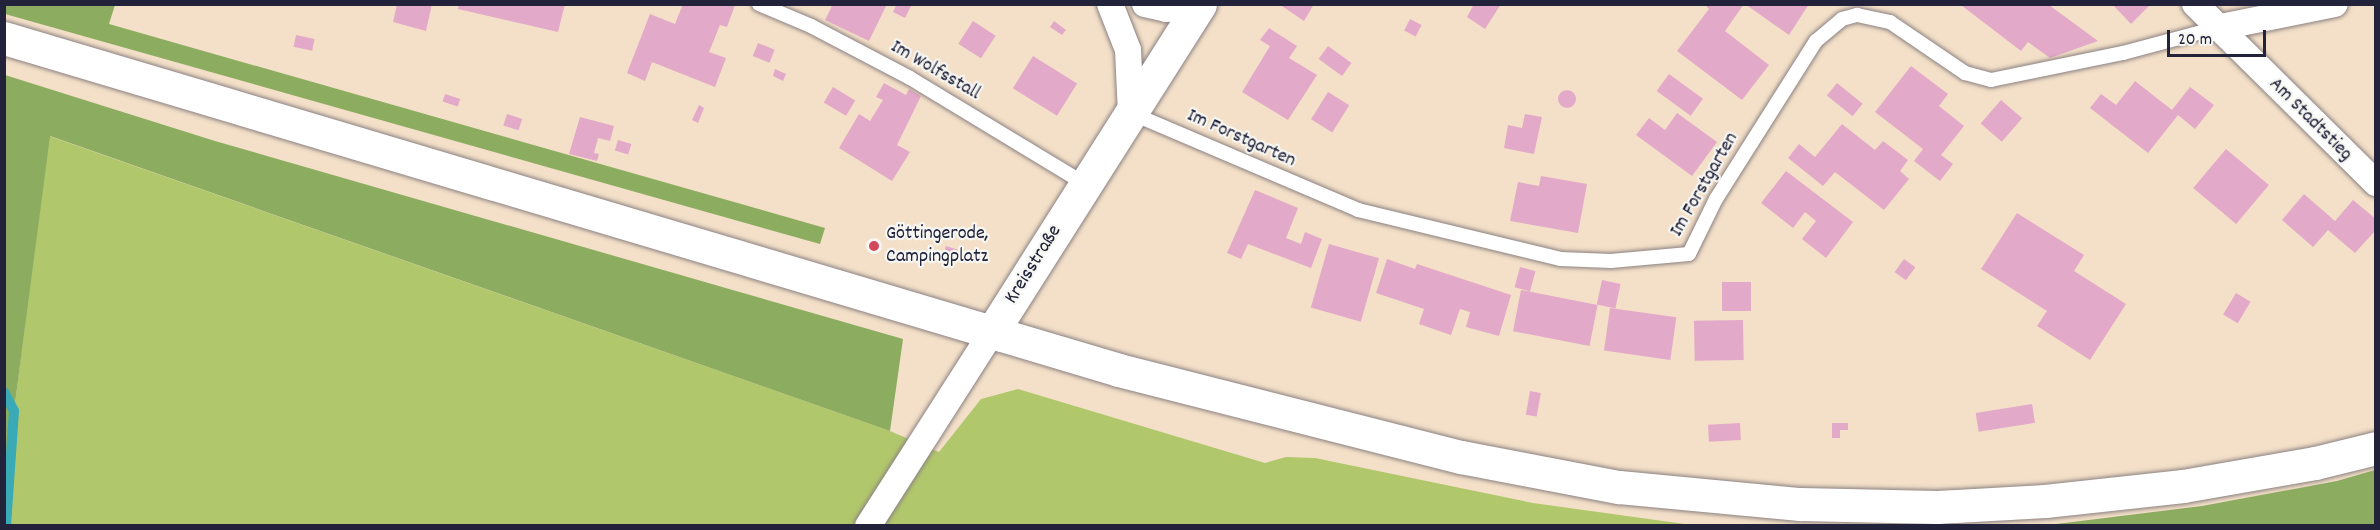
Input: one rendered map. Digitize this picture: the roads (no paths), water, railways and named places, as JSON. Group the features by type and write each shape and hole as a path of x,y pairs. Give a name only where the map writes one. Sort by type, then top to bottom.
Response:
{"main road":[{"name":"Kreisstraße","path":"992,332 1200,4"},
{"path":"4,38 1119,370 1461,457 1619,487 1711,498 1936,507 2046,501 2182,486 2315,463 2376,448"}],"street":[{"path":"1110,4 1128,50 1131,113"},
{"path":"1145,4 1166,9 1190,4"},
{"name":"Am Stadtstieg","path":"2195,4 2216,28 2376,183"},
{"path":"2216,28 2335,4"},
{"name":"Kreisstraße","path":"868,525 992,332"}],"lane":[{"name":"Im Wolfsstall","path":"759,4 811,26 910,78 1085,184"},
{"name":"Im Forstgarten","path":"1131,113 1358,210 1560,259 1611,261 1689,254 1716,199 1816,41 1842,18 1857,15 1890,22 1965,73 1991,80 2091,61 2216,28"}],"waterway":[{"path":"4,392 14,411 6,526"}],"place":[{"name":"Göttingerode, Campingplatz","path":"874,246"}]}
